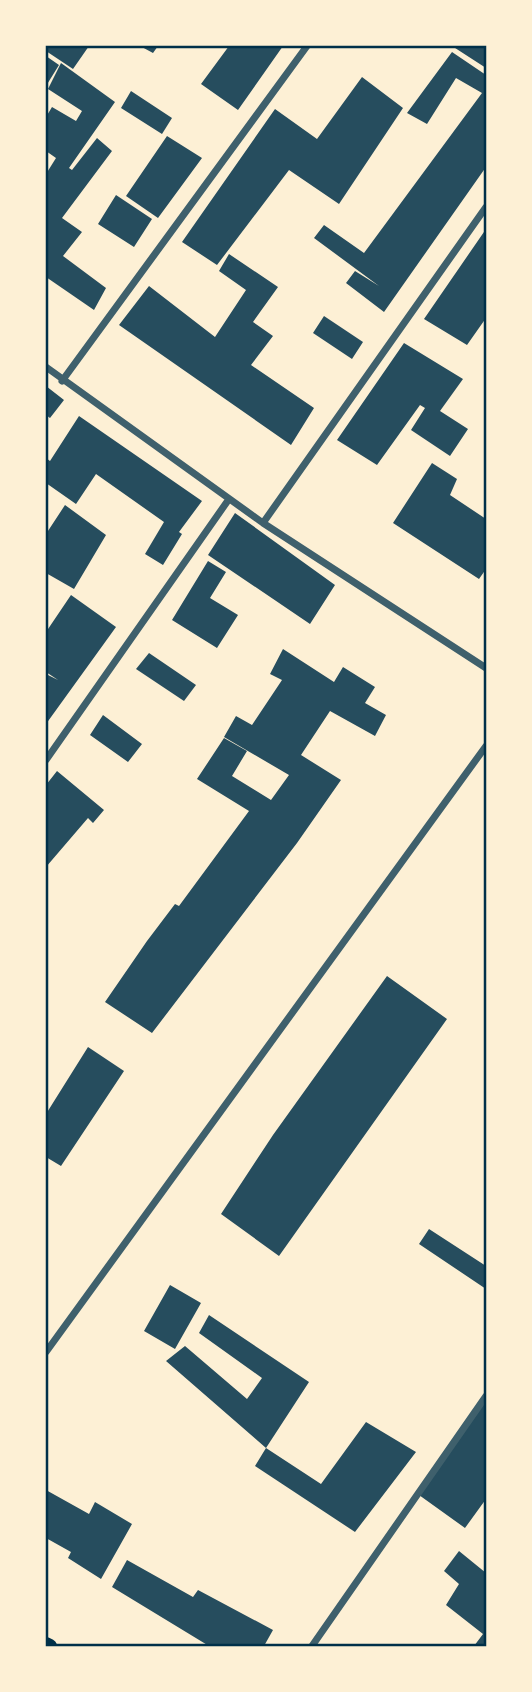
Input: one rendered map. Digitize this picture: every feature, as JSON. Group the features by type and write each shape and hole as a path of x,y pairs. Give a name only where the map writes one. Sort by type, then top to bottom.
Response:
{"street":[{"path":"62,381 307,46"},
{"path":"263,523 486,207"},
{"path":"46,367 263,523 486,668"},
{"path":"46,761 229,499"},
{"path":"46,1352 486,746"},
{"path":"312,1647 486,1396"}],"building":[{"path":"49,46 89,46 73,69 46,51"},
{"path":"140,46 158,46 153,53"},
{"path":"229,46 283,46 238,110 201,84"},
{"path":"452,46 486,46 486,68"},
{"path":"452,52 486,75 486,167 384,312 346,283 355,271 379,286 314,238 324,225 364,253 482,93 456,78 427,124 407,113"},
{"path":"46,56 59,65 46,86"},
{"path":"61,63 115,102 69,168 72,170 97,138 112,151 62,218 82,232 63,256 106,288 94,310 46,277 46,174 56,158 46,151 46,117 52,107 76,121 82,111 48,89"},
{"path":"362,77 403,108 339,204 289,170 217,265 182,242 275,109 317,139"},
{"path":"131,91 172,118 162,134 121,108"},
{"path":"167,136 202,158 158,218 126,196"},
{"path":"116,195 152,219 134,247 98,224"},
{"path":"486,229 486,318 467,345 424,319"},
{"path":"229,254 278,287 253,322 273,336 251,365 314,408 291,445 119,325 149,286 215,337 246,290 219,271"},
{"path":"324,316 363,342 352,359 313,333"},
{"path":"404,343 463,379 440,411 468,429 450,456 411,430 425,408 420,405 377,465 337,440"},
{"path":"46,386 64,400 50,418 46,415"},
{"path":"79,416 202,501 179,532 182,534 163,565 145,554 164,522 96,474 76,504 46,483 46,458 50,461"},
{"path":"432,463 457,479 450,495 486,519 486,569 479,579 393,523"},
{"path":"65,505 106,535 74,589 46,573 46,534"},
{"path":"235,513 335,585 310,624 208,555"},
{"path":"208,561 226,572 210,598 238,615 217,648 172,620"},
{"path":"71,595 116,627 46,724 46,674 58,680 46,672 46,632"},
{"path":"283,649 334,682 343,667 375,687 365,703 386,715 375,736 330,711 301,755 341,780 297,843 152,1033 105,1002 147,941 175,904 179,906 249,811 197,779 224,738 247,751 232,776 271,800 289,775 224,737 236,716 252,725 282,680 270,674"},
{"path":"149,653 196,685 184,701 136,669"},
{"path":"103,715 142,744 128,762 90,735"},
{"path":"57,771 104,810 93,823 88,818 46,867 46,785"},
{"path":"387,976 447,1019 279,1256 221,1214 273,1135"},
{"path":"88,1047 124,1071 61,1166 46,1157 46,1114"},
{"path":"429,1229 486,1266 486,1289 419,1244"},
{"path":"170,1285 201,1303 175,1349 144,1331"},
{"path":"209,1315 309,1382 266,1448 166,1361 185,1346 247,1399 262,1378 199,1333"},
{"path":"486,1401 486,1499 465,1528 419,1495"},
{"path":"366,1422 416,1452 355,1532 255,1466 266,1448 321,1484"},
{"path":"46,1490 89,1514 95,1502 132,1524 101,1579 68,1558 71,1552 46,1538"},
{"path":"459,1551 486,1573 486,1646 474,1646 483,1634 446,1605 459,1584 444,1571"},
{"path":"127,1560 193,1597 198,1590 273,1630 264,1646 209,1646 112,1587"}]}
